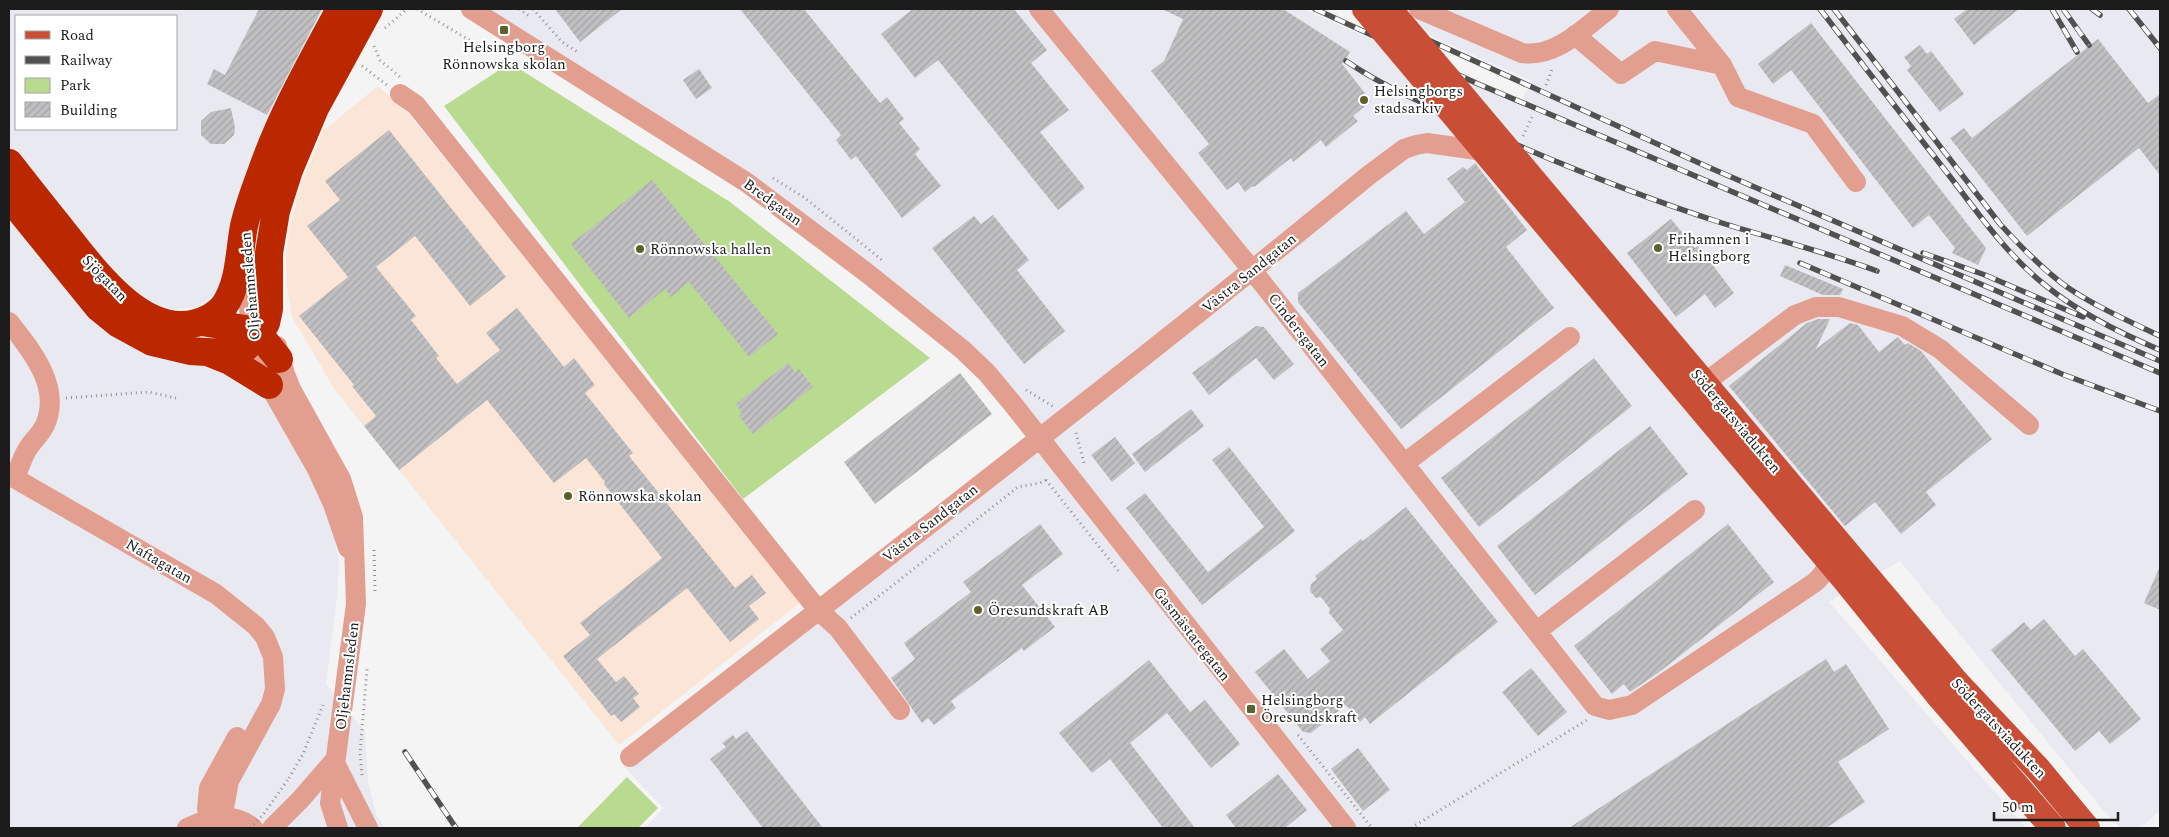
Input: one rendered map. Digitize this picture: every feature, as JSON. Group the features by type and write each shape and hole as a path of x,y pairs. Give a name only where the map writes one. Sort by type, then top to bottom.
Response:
{"highway":[{"name":"Oljehamnsleden","path":"243,240 248,214 274,138 340,9"},
{"name":"Oljehamnsleden","path":"269,309 269,253 276,211 286,178 315,108 369,9"},
{"name":"Sjögatan","path":"9,163 100,278 127,303 156,319 169,323 191,325 202,322 223,308 234,286 243,240"},
{"name":"Sjögatan","path":"9,197 98,307 109,317 136,335 168,347 210,353 245,348 255,335"},
{"path":"255,335 266,323 269,309"},
{"path":"202,322 255,335 279,359"},
{"path":"210,353 230,361 268,385"}],"main road":[{"name":"Södergatsviadukten","path":"1365,9 1846,580 1947,689 2038,769 2087,828"},
{"name":"Södergatsviadukten","path":"1389,9 1947,689 2053,828"}],"street":[{"name":"Bredgatan","path":"470,9 706,155 808,228 963,350 987,372 1038,439"},
{"name":"Cindersgatan","path":"1039,9 1252,270 1595,706 1604,709"},
{"path":"1420,9 1522,53 1532,55 1554,49 1609,9"},
{"path":"1677,9 1722,65 1738,97 1813,124 1856,182"},
{"path":"1575,35 1621,74 1655,52 1722,65"},
{"path":"404,96 422,112 818,610 838,628 900,710"},
{"name":"Västra Sandgatan","path":"630,756 1038,439 1369,175 1404,149 1427,143 1486,150 1500,155 1817,527 1825,542 1828,558 1824,574 1814,583 1632,704 1618,710 1604,709"},
{"name":"Oljehamnsleden","path":"243,240 255,335 268,385 323,482 353,561"},
{"path":"1698,388 1795,315 1816,307 1839,307 1902,326 1940,349 2029,425"},
{"name":"Oljehamnsleden","path":"269,309 279,359 302,409 341,479 353,517 353,561 356,604 353,632 335,695 334,761 330,803 338,828"},
{"path":"9,322 48,380 51,400 45,425 26,450 12,476"},
{"path":"1405,463 1570,337"},
{"name":"Gasmästaregatan","path":"1038,439 1346,828"},
{"name":"Naftagatan","path":"12,476 216,594 256,626 265,637 273,657 275,688 271,704 229,781 220,823"},
{"path":"1537,631 1695,510"},
{"path":"272,828 300,800 334,761 368,828"},
{"path":"187,828 239,819 251,828"}],"path":[{"path":"417,9 491,54"},
{"path":"519,9 529,16"},
{"path":"358,60 364,68 404,96 408,86 404,80 377,57 373,38"},
{"path":"1546,85 1556,61"},
{"path":"1522,139 1532,117"},
{"path":"51,400 149,392 176,398"},
{"path":"838,628 1018,488 1040,483 1080,454"},
{"path":"373,547 375,597"},
{"path":"362,782 360,754 368,661"},
{"path":"251,828 263,815 289,778 335,695"},
{"path":"1410,828 1604,709"}],"shaded area":[{"path":"9,9 333,9 255,150 237,199 230,234 228,265 217,292 197,307 169,310 144,301 102,264 9,147"},
{"path":"483,9 1303,9 1520,105 1531,81 1418,30 1401,9 2160,9 2160,811 2142,826 2120,827 2103,810 1900,561 1829,602 2026,828 645,828 664,808 624,767 1045,439 967,346"},
{"name":"Rönnowska skolan","path":"378,86 408,113 801,602 619,745 335,390 292,317 287,287 286,255 290,227 300,187 323,131"},
{"path":"9,219 85,314 112,334 215,365 260,387 278,413 327,507 339,562 337,598 326,684 365,731 368,782 377,816 384,828 9,828"}],"green space":[{"path":"510,63 730,202 930,358 743,499 444,106"},
{"path":"627,777 658,808 638,828 577,828"}],"building":[{"path":"259,9 322,9 267,115 207,84 214,69 225,75"},
{"path":"555,9 622,9 580,42"},
{"path":"740,9 804,9 880,103 887,97 904,119 899,123 920,149 915,154 941,186 902,218 856,156 851,160 836,140 841,135"},
{"path":"913,9 1014,9 1047,50 1031,63 1069,110 1040,132 1085,188 1058,210 938,60 915,78 881,34"},
{"path":"1162,9 1283,9 1350,52 1342,64 1371,101 1353,116 1358,121 1326,147 1321,140 1293,162 1291,158 1245,192 1238,182 1227,190 1198,153 1209,144 1151,71 1164,61 1183,19"},
{"path":"1967,9 2019,9 1974,45 1954,19"},
{"path":"1811,23 1986,248 1978,265 1952,253 1955,248 1929,215 1913,228 1791,70 1773,84 1758,64"},
{"path":"2098,39 2148,103 2160,94 2160,175 2139,148 2027,236 1950,138 1964,128 1972,138"},
{"path":"1920,45 1927,54 1931,51 1964,94 1940,112 1907,70 1911,66 1904,57"},
{"path":"699,69 712,88 696,99 683,80"},
{"path":"231,108 235,128 234,135 224,144 211,144 201,135 201,121 211,112"},
{"path":"389,130 506,277 470,306 415,236 376,267 416,316 411,320 439,356 436,358 457,384 500,350 486,333 517,308 564,367 574,358 595,385 585,393 633,453 629,456 735,588 752,575 766,593 749,606 759,619 730,642 687,588 597,659 616,682 624,676 639,694 633,698 640,707 621,722 614,714 611,716 563,656 590,635 580,623 662,558 586,458 554,483 487,400 399,470 364,426 376,416 299,316 348,277 307,226 340,200 325,181"},
{"path":"1475,163 1527,230 1506,247 1554,308 1401,429 1298,302 1298,293 1406,211 1424,234 1465,202 1447,179 1463,167 1467,170"},
{"name":"Rönnowska hallen","path":"652,180 778,334 749,357 689,282 671,297 665,289 629,318 571,244"},
{"path":"993,215 1029,260 1017,270 1065,331 1024,364 932,248 974,216 981,224"},
{"path":"1671,219 1695,248 1698,246 1734,293 1715,308 1705,294 1676,317 1627,253"},
{"path":"1785,265 1843,289 1840,295 1823,295 1780,276"},
{"path":"1818,319 1830,319 1816,349 1850,323 1858,325 1879,352 1898,337 1905,345 1908,343 1921,351 1992,439 1926,492 1936,505 1901,534 1875,502 1845,526 1729,386 1807,323"},
{"path":"1256,326 1264,327 1294,364 1274,380 1256,358 1209,395 1192,373"},
{"path":"1594,358 1632,406 1479,527 1441,478"},
{"path":"788,363 795,372 799,369 813,387 753,434 739,416 742,413 736,404"},
{"path":"960,373 992,414 875,504 844,462"},
{"path":"1191,409 1204,426 1145,472 1132,454"},
{"path":"1650,426 1688,474 1535,595 1497,546"},
{"path":"1115,437 1135,463 1112,482 1091,455"},
{"path":"1229,447 1295,531 1202,605 1126,508 1145,493 1208,572 1264,527 1212,460"},
{"path":"1406,507 1498,622 1370,724 1365,717 1360,722 1346,705 1311,733 1303,732 1255,672 1284,649 1308,679 1330,661 1320,649 1343,630 1329,613 1330,609 1321,597 1316,598 1310,591 1311,584 1317,579 1315,576 1361,539 1363,541"},
{"path":"1040,524 1063,554 1022,585 1055,627 1024,651 1022,648 951,701 956,708 934,725 928,718 922,723 891,678 915,659 904,643 971,592 963,582"},
{"path":"1728,524 1774,582 1658,673 1630,692 1624,684 1612,694 1574,646"},
{"path":"2160,566 2160,610 2144,603"},
{"path":"2044,619 2075,656 2083,649 2141,719 2110,744 2099,731 2075,751 1991,650 2024,622 2031,630"},
{"path":"1826,659 1834,672 1846,664 1889,729 1838,762 1865,802 1826,828 1569,828"},
{"path":"1149,660 1190,712 1205,700 1240,744 1211,768 1167,713 1130,743 1195,828 1163,828 1110,759 1092,773 1059,733"},
{"path":"1531,668 1567,712 1538,736 1502,692"},
{"path":"747,731 823,828 763,828 710,759 726,747 722,743 733,735 736,739"},
{"path":"1358,748 1390,790 1363,811 1331,769"},
{"path":"1278,774 1307,810 1285,828 1236,828 1226,815"}],"railway":[{"path":"1315,9 1476,83 2160,373"},
{"path":"1360,9 1708,167 2160,361"},
{"path":"1820,9 2005,247 2031,273 2072,305 2115,329 2160,350"},
{"path":"1834,9 2000,224 2024,249 2067,287 2089,301 2160,336"},
{"path":"2052,9 2077,52"},
{"path":"2063,9 2089,45"},
{"path":"2092,9 2100,15"},
{"path":"2129,9 2160,48"},
{"path":"1346,61 1377,80 1427,105 1598,178 1691,213 1877,271"},
{"path":"1923,253 1985,275 2083,317"},
{"path":"1800,263 2062,374 2160,411"},
{"path":"405,752 456,828"}],"place":[{"name":"Helsingborg Rönnowska skolan","path":"504,30"},
{"name":"Helsingborgs stadsarkiv","path":"1364,100"},
{"name":"Frihamnen i Helsingborg","path":"1658,248"},
{"name":"Rönnowska hallen","path":"640,249"},
{"name":"Rönnowska skolan","path":"568,496"},
{"name":"Öresundskraft AB","path":"978,610"},
{"name":"Helsingborg Öresundskraft","path":"1251,709"}]}
